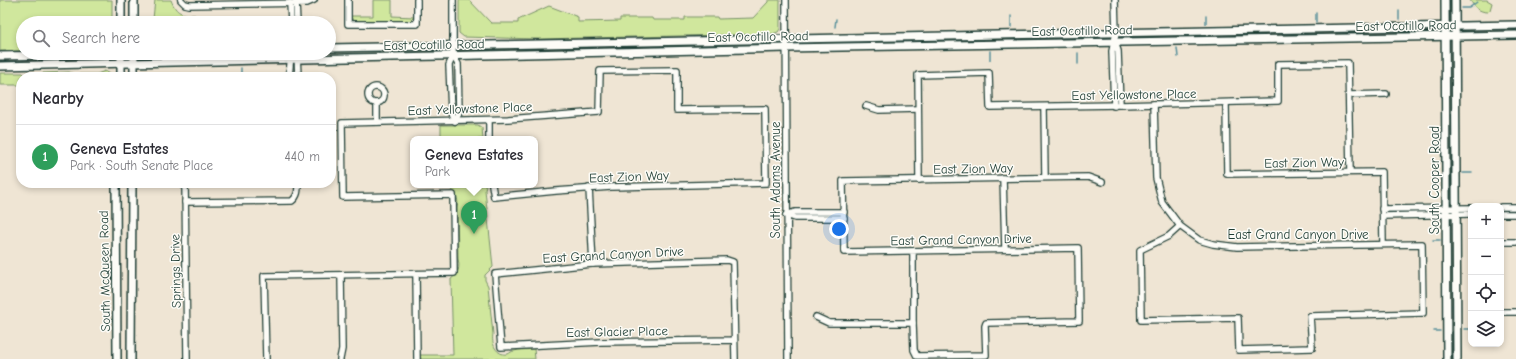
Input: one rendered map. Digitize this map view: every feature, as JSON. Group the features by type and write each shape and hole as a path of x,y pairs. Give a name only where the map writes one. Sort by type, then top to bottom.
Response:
{"main road":[{"path":"121,0 121,16"},
{"path":"134,0 134,16"},
{"name":"South Cooper Road","path":"1445,0 1447,359"},
{"name":"South Cooper Road","path":"1455,0 1457,359"},
{"name":"East Ocotillo Road","path":"336,48 1516,25"},
{"name":"East Ocotillo Road","path":"336,56 453,56 786,48 1516,35"},
{"path":"0,56 16,56"},
{"path":"122,60 122,72"},
{"path":"134,60 134,72"},
{"name":"East Ocotillo Road","path":"0,66 134,64 214,60"},
{"name":"South McQueen Road","path":"116,188 117,359"},
{"name":"South McQueen Road","path":"131,359 132,188"}],"street":[{"path":"181,0 185,4 189,5 307,3 314,0"},
{"path":"348,0 348,24 417,24 417,0"},
{"path":"453,0 453,56 458,64 459,99 459,112 455,121"},
{"name":"South Adams Avenue","path":"786,0 788,359"},
{"path":"1115,0 1115,42 1118,50 1117,105"},
{"path":"292,16 293,3"},
{"path":"293,3 296,16"},
{"path":"289,72 292,60"},
{"path":"295,60 297,72"},
{"name":"East Yellowstone Place","path":"918,109 918,75 990,73 990,107 1226,103 1278,101 1278,64 1348,63 1349,95"},
{"name":"East Yellowstone Place","path":"416,274 454,273 453,195 343,197 342,123 489,120 599,112 600,71 677,70 677,110 766,109 766,183"},
{"path":"1350,172 1349,95 1386,94"},
{"path":"377,103 377,122"},
{"name":"East Zion Way","path":"1226,103 1227,174 1382,172 1382,209"},
{"name":"East Grand Canyon Drive","path":"1154,104 1156,178 1162,202 1180,226 1199,240 1212,244 1237,246 1422,244 1423,314 1310,316 1312,348 1239,350 1238,318 1141,320 1140,250 1169,236 1180,226"},
{"path":"866,106 880,110 918,109 918,180"},
{"path":"1044,106 1045,177"},
{"path":"489,120 489,136"},
{"name":"East Zion Way","path":"844,212 843,181 1088,177 1102,182"},
{"path":"1003,178 1005,249"},
{"name":"East Zion Way","path":"492,188 494,197 589,188 766,183"},
{"name":"Springs Drive","path":"185,188 187,359"},
{"path":"185,202 292,201 296,198 298,188"},
{"path":"589,188 593,264"},
{"path":"1504,207 1516,207"},
{"path":"1382,209 1383,244"},
{"name":"East Grand Canyon Drive","path":"1382,209 1447,212"},
{"name":"East Grand Canyon Drive","path":"1382,216 1447,212 1468,209"},
{"name":"East Grand Canyon Drive","path":"1457,211 1468,213"},
{"path":"795,212 844,212 844,218 795,218 786,215 795,212"},
{"path":"1504,214 1516,214"},
{"name":"East Grand Canyon Drive","path":"844,218 844,252 1078,248 1079,321 986,323 986,355 917,356 914,350 913,323"},
{"path":"1504,242 1516,242"},
{"path":"816,317 829,323 913,323 913,251"},
{"name":"East Grand Canyon Drive","path":"501,347 495,274 593,264 727,260 733,262 734,340"},
{"path":"266,359 264,276 416,274 417,359"},
{"path":"340,359 342,349 341,275"},
{"path":"1504,312 1516,312"},
{"path":"734,340 735,359"},
{"name":"East Glacier Place","path":"501,347 601,342 734,340"}],"green space":[{"path":"0,0 112,0 112,16 16,16 16,51 0,51"},
{"path":"155,0 171,0 175,8 183,14 195,15 195,16 153,16"},
{"path":"373,0 392,0 392,16 414,17 410,21 355,21 352,19 351,16 373,16"},
{"path":"459,0 469,0 491,23 518,23 518,20 549,6 578,17 578,22 620,21 620,18 685,20 685,17 717,17 718,19 753,18 768,2 768,0 780,0 780,29 778,32 772,34 537,39 464,37 459,33"},
{"path":"1470,0 1487,0 1492,3 1490,10 1485,12 1479,10"},
{"path":"0,73 16,73 16,85 0,85"},
{"path":"441,125 478,125 482,128 483,136 441,136"},
{"path":"450,188 485,188 493,267 485,275 485,280 488,286 493,341 495,348 500,353 504,354 508,354 516,350 534,349 535,359 421,359 420,355 453,355 451,279 456,275 459,265 458,200 453,190"}],"waterway":[{"path":"1462,8 1469,8 1477,2"},
{"path":"1399,11 1399,20"},
{"path":"1316,13 1316,22"},
{"path":"1011,16 1011,27"},
{"path":"1206,16 1206,24"},
{"path":"835,27 836,19"},
{"path":"1177,48 1178,57"},
{"path":"990,51 990,60"},
{"path":"1078,53 1078,64"},
{"path":"1463,173 1472,173"},
{"path":"1433,240 1440,240"},
{"path":"1434,331 1440,331"}],"place":[{"name":"Geneva Estates","path":"474,234"}]}
